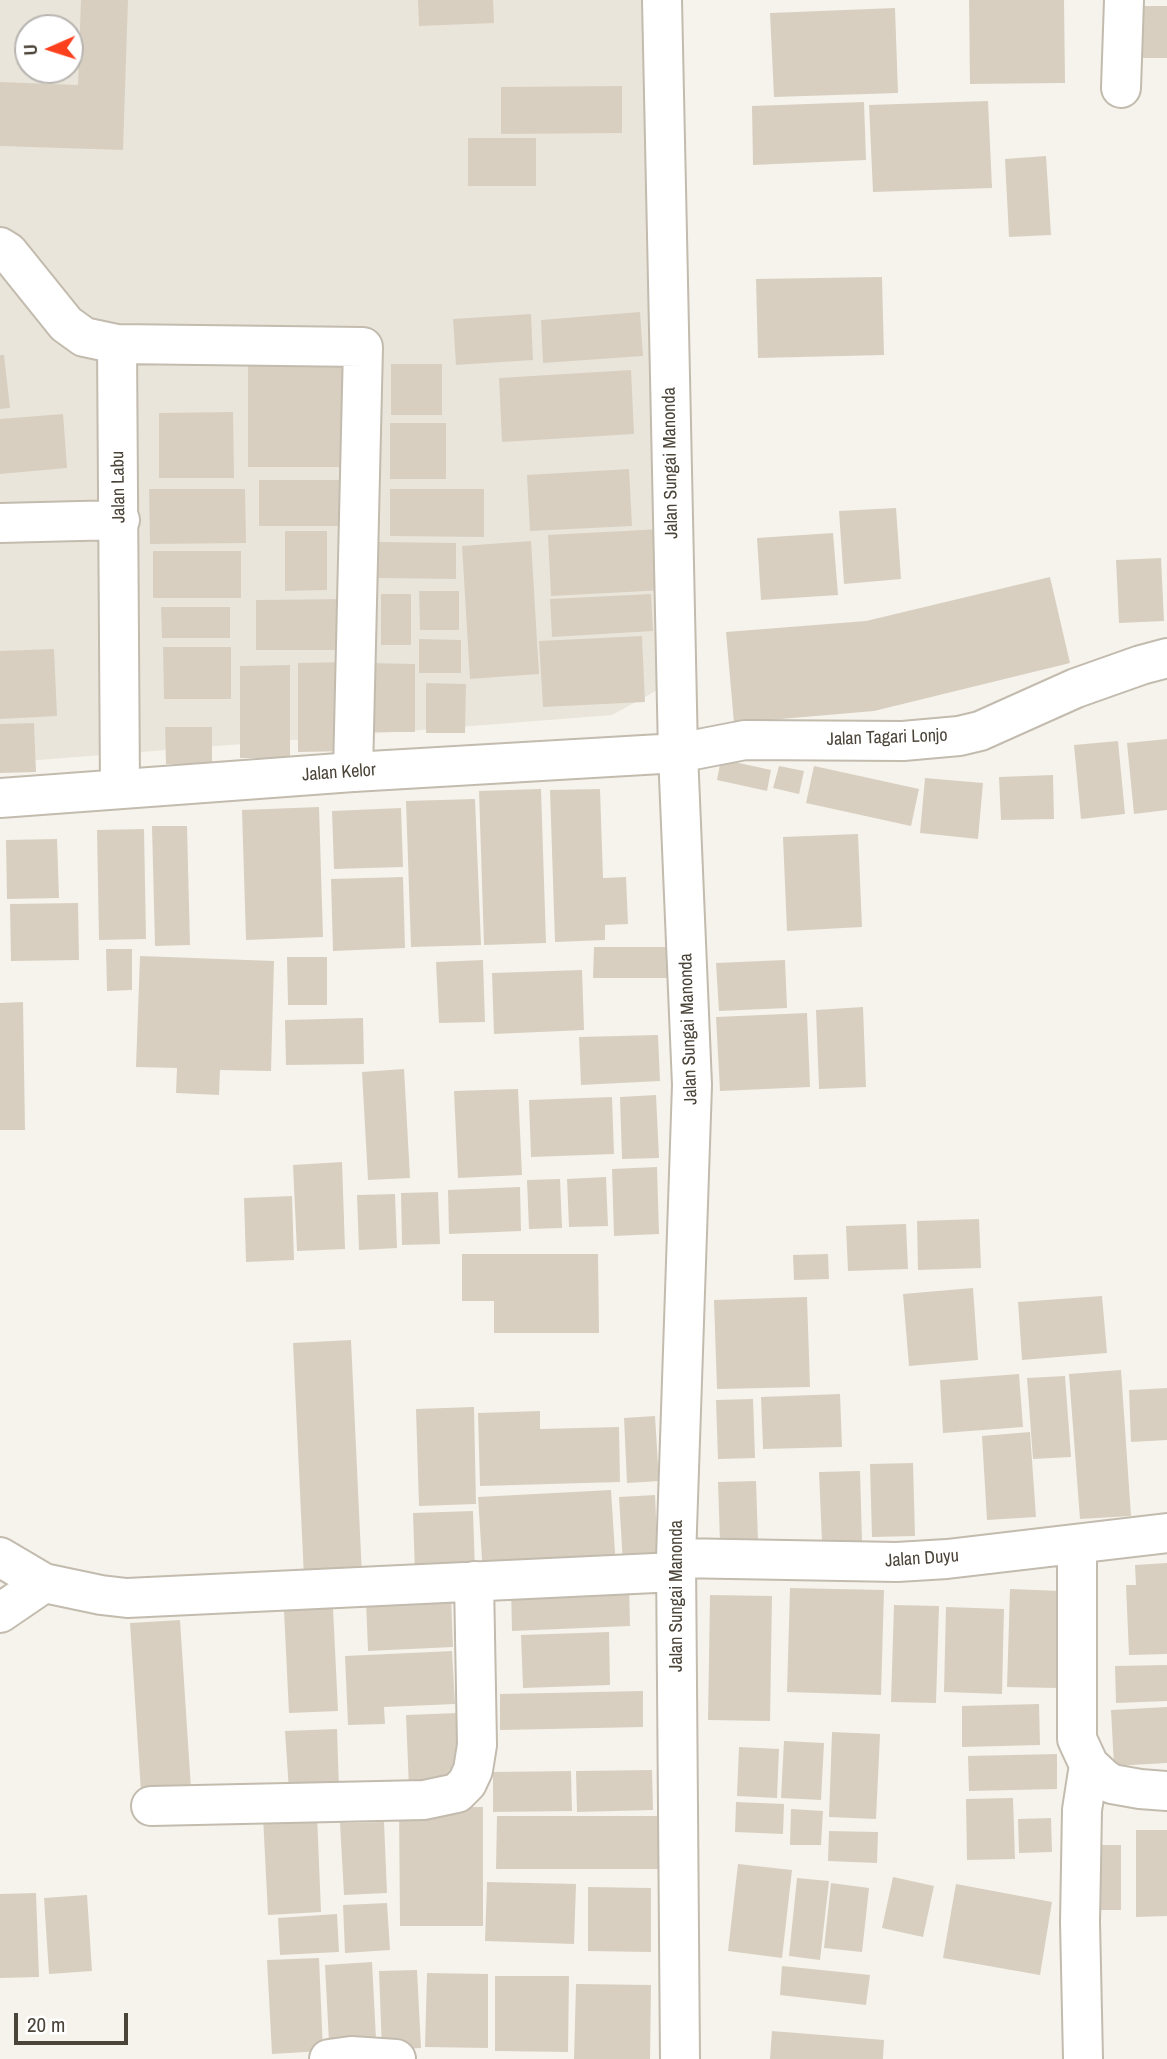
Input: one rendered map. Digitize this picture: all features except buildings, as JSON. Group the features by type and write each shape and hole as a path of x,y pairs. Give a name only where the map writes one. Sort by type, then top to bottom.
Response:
{"street":[{"name":"Jalan Sungai Manonda","path":"662,0 678,753 692,1084 676,1565 680,2059"},
{"path":"1121,88 1124,0"},
{"path":"0,247 8,252 66,324 84,337 117,344 363,347 353,772"},
{"name":"Jalan Labu","path":"117,344 120,788"},
{"path":"0,523 120,520"},
{"name":"Jalan Tagari Lonjo","path":"678,753 745,740 903,741 959,736 980,731 1076,688 1141,664 1167,658"},
{"name":"Jalan Kelor","path":"0,798 353,772 678,753"},
{"name":"Jalan Duyu","path":"0,1557 44,1583 101,1595 139,1598 474,1581 676,1565 897,1562 1077,1545 1167,1533"},
{"path":"1077,1545 1077,1739 1089,1765 1112,1784 1167,1791"},
{"path":"151,1806 425,1800 457,1793 467,1783 473,1770 477,1745 474,1581"},
{"path":"0,1613 44,1583"},
{"path":"1083,2059 1080,1922 1082,1810 1089,1765"},
{"path":"329,2059 351,2056 396,2059"}],"shaded area":[{"path":"0,0 656,0 665,686 612,715 0,763"}]}
